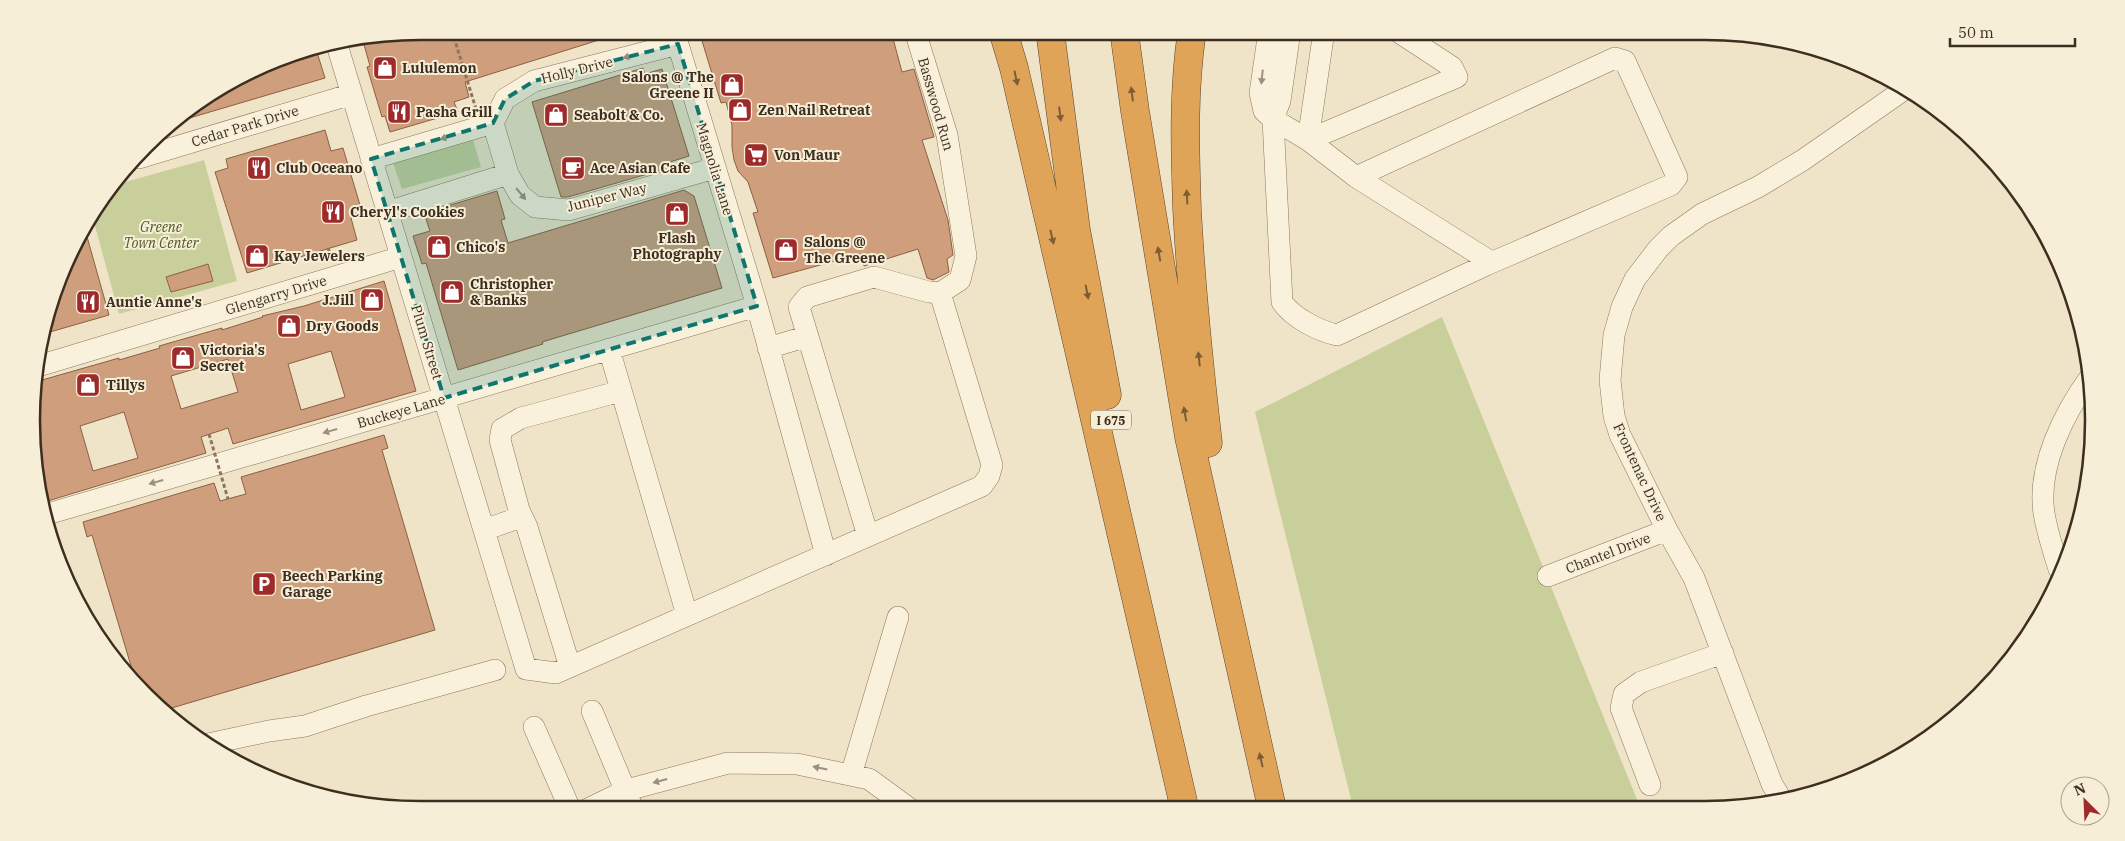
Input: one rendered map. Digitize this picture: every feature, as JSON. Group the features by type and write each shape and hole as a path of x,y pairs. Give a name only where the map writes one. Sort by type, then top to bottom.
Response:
{"highway":[{"path":"1006,40 1014,68 1183,801"},
{"name":"I 675","path":"1051,40 1076,230 1183,801"},
{"path":"1125,40 1135,111 1189,437 1270,801"},
{"path":"1191,40 1185,91 1184,138 1192,290 1208,444 1232,633"}],"street":[{"name":"Holly Drive","path":"488,125 505,99 534,81 669,40"},
{"name":"Magnolia Lane","path":"677,40 757,306 826,555"},
{"name":"Basswood Run","path":"918,40 947,135 966,256 960,280 940,293"},
{"path":"1268,40 1260,93 1264,111 1273,119 1308,140 1356,176 1491,262"},
{"path":"1289,40 1280,101 1273,119 1282,302 1288,310 1326,332 1337,335 1491,262 1671,185 1676,177 1624,61 1615,58 1356,176"},
{"path":"1308,140 1323,40"},
{"path":"1308,140 1457,77 1452,67 1411,40"},
{"name":"Plum Street","path":"338,49 526,668 556,673 570,667"},
{"name":"Frontenac Drive","path":"1778,794 1772,784 1694,578 1620,434 1611,397 1610,362 1614,335 1622,307 1635,279 1658,249 1686,224 1758,187 1796,164 1899,93"},
{"name":"Cedar Park Drive","path":"148,155 352,94"},
{"name":"Juniper Way","path":"488,125 501,150 508,174 520,195 535,207 569,210 715,168"},
{"path":"372,159 488,125"},
{"path":"387,212 508,174"},
{"name":"Glengarry Drive","path":"44,364 401,257"},
{"path":"621,391 521,418 502,429 500,440 519,510 527,527 570,667 982,486 989,476 992,465 940,293 929,292 874,277 807,297 799,307 868,536"},
{"name":"Buckeye Lane","path":"51,513 757,306"},
{"path":"768,348 808,336"},
{"path":"610,349 687,615"},
{"path":"2057,563 2050,543 2044,511 2048,465 2062,422 2083,388"},
{"path":"484,530 518,518 519,510"},
{"name":"Chantel Drive","path":"1548,576 1668,530"},
{"path":"851,775 898,617"},
{"path":"1650,785 1621,708 1624,694 1641,682 1723,653"},
{"path":"217,742 269,731 306,726 366,706 495,670"},
{"path":"592,711 629,800 728,763 797,764 869,779 885,800"},
{"path":"534,726 567,801"}],"path":[{"path":"455,40 488,125"},
{"path":"328,248 331,257"},
{"path":"209,434 228,499"}],"highlighted area":[{"path":"678,44 757,306 444,398 371,159 493,123 505,99 534,81"}],"green space":[{"path":"473,140 481,167 402,189 393,163"},
{"name":"Greene Town Center","path":"204,160 237,281 119,314 95,224 124,182"},
{"path":"1442,317 1638,801 1352,801 1255,412"}],"building":[{"path":"420,40 599,40 465,82 469,97 454,102 458,112 390,132 385,116 382,117 367,67 370,66 364,44 371,43"},
{"path":"702,40 893,40 902,72 914,69 934,137 922,140 948,220 953,255 947,259 949,272 933,280 927,278 918,249 864,266 860,254 773,278 753,213 758,212 748,182 738,171 734,160 732,125 726,102 721,103"},
{"path":"318,54 325,78 191,118 209,104 252,79 298,60"},
{"path":"643,68 645,74 662,69 689,156 670,162 672,167 568,197 561,197 532,102"},
{"path":"325,130 331,151 343,148 363,215 351,218 357,240 247,273 215,172 228,168 226,159"},
{"path":"684,190 694,196 722,288 542,342 543,344 458,370 426,263 422,264 413,236 430,231 424,213 497,191 505,219 501,220 508,243"},
{"path":"87,237 109,315 51,332 60,298"},
{"path":"208,264 213,281 171,292 166,277"},
{"path":"384,281 416,391 233,444 228,428 201,437 206,453 48,501 41,445 42,380 119,358 119,360 160,348 159,346 222,328 222,330 262,316 304,306","holes":["331,351 345,397 301,410 288,364","228,359 238,392 181,409 171,376","124,412 138,458 93,471 80,426"]},
{"name":"Beech Parking Garage","path":"384,435 388,448 382,450 435,630 171,708 151,690 132,668 92,535 87,537 83,522 214,483 220,501 246,494 241,477"}],"place":[{"name":"Lululemon","path":"385,68"},
{"name":"Salons @ The Greene II","path":"732,85"},
{"name":"Zen Nail Retreat","path":"740,110"},
{"name":"Pasha Grill","path":"399,112"},
{"name":"Seabolt & Co.","path":"556,115"},
{"name":"Von Maur","path":"756,155"},
{"name":"Club Oceano","path":"259,168"},
{"name":"Ace Asian Cafe","path":"573,168"},
{"name":"Cheryl's Cookies","path":"333,212"},
{"name":"Flash Photography","path":"677,214"},
{"name":"Chico's","path":"439,247"},
{"name":"Salons @ The Greene","path":"786,250"},
{"name":"Kay Jewelers","path":"257,256"},
{"name":"Christopher & Banks","path":"452,292"},
{"name":"J.Jill","path":"372,300"},
{"name":"Auntie Anne's","path":"88,302"},
{"name":"Dry Goods","path":"289,326"},
{"name":"Victoria's Secret","path":"183,358"},
{"name":"Tillys","path":"88,385"},
{"name":"Beech Parking Garage","path":"264,584"}]}
